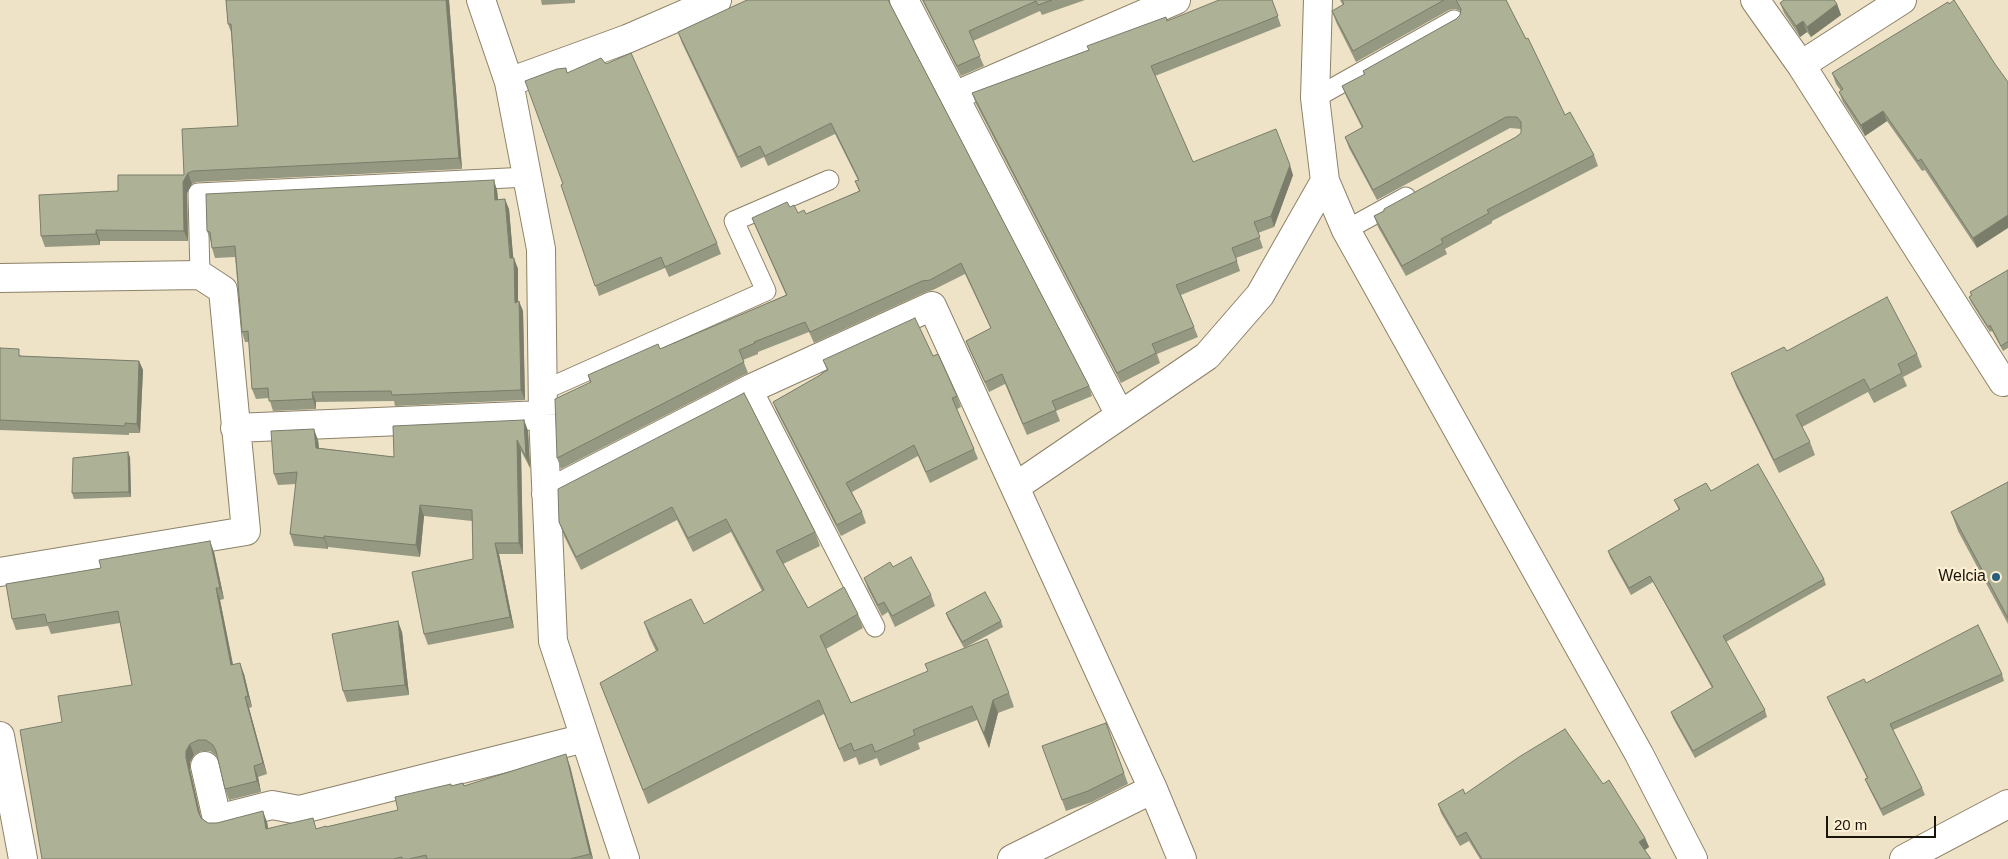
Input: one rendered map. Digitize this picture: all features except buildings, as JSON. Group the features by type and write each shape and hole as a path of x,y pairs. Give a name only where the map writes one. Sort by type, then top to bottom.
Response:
{"street":[{"path":"481,0 509,82 540,248 542,403 553,641 625,859"},
{"path":"509,82 627,38 717,0"},
{"path":"904,0 1120,415"},
{"path":"954,96 1176,0"},
{"path":"1318,0 1315,98 1325,180 1346,230 1634,745 1693,859"},
{"path":"1755,0 1801,64 2003,382 2008,379"},
{"path":"1801,64 1902,0"},
{"path":"1015,487 1206,356 1260,295 1325,180"},
{"path":"0,278 200,275 223,290 246,531 0,572"},
{"path":"546,494 752,388 932,306 1153,789 1182,859"},
{"path":"235,428 542,403"},
{"path":"0,736 23,859"},
{"path":"205,766 217,819 272,805 299,810 585,738"},
{"path":"1012,859 1153,789"},
{"path":"1904,859 2008,804"}],"lane":[{"path":"1315,98 1454,20"},
{"path":"200,275 198,193 528,177"},
{"path":"542,403 766,291 734,221 830,180"},
{"path":"1346,230 1422,189"},
{"path":"752,388 875,627"}],"place":[{"name":"Welcia","path":"1996,577"}]}
